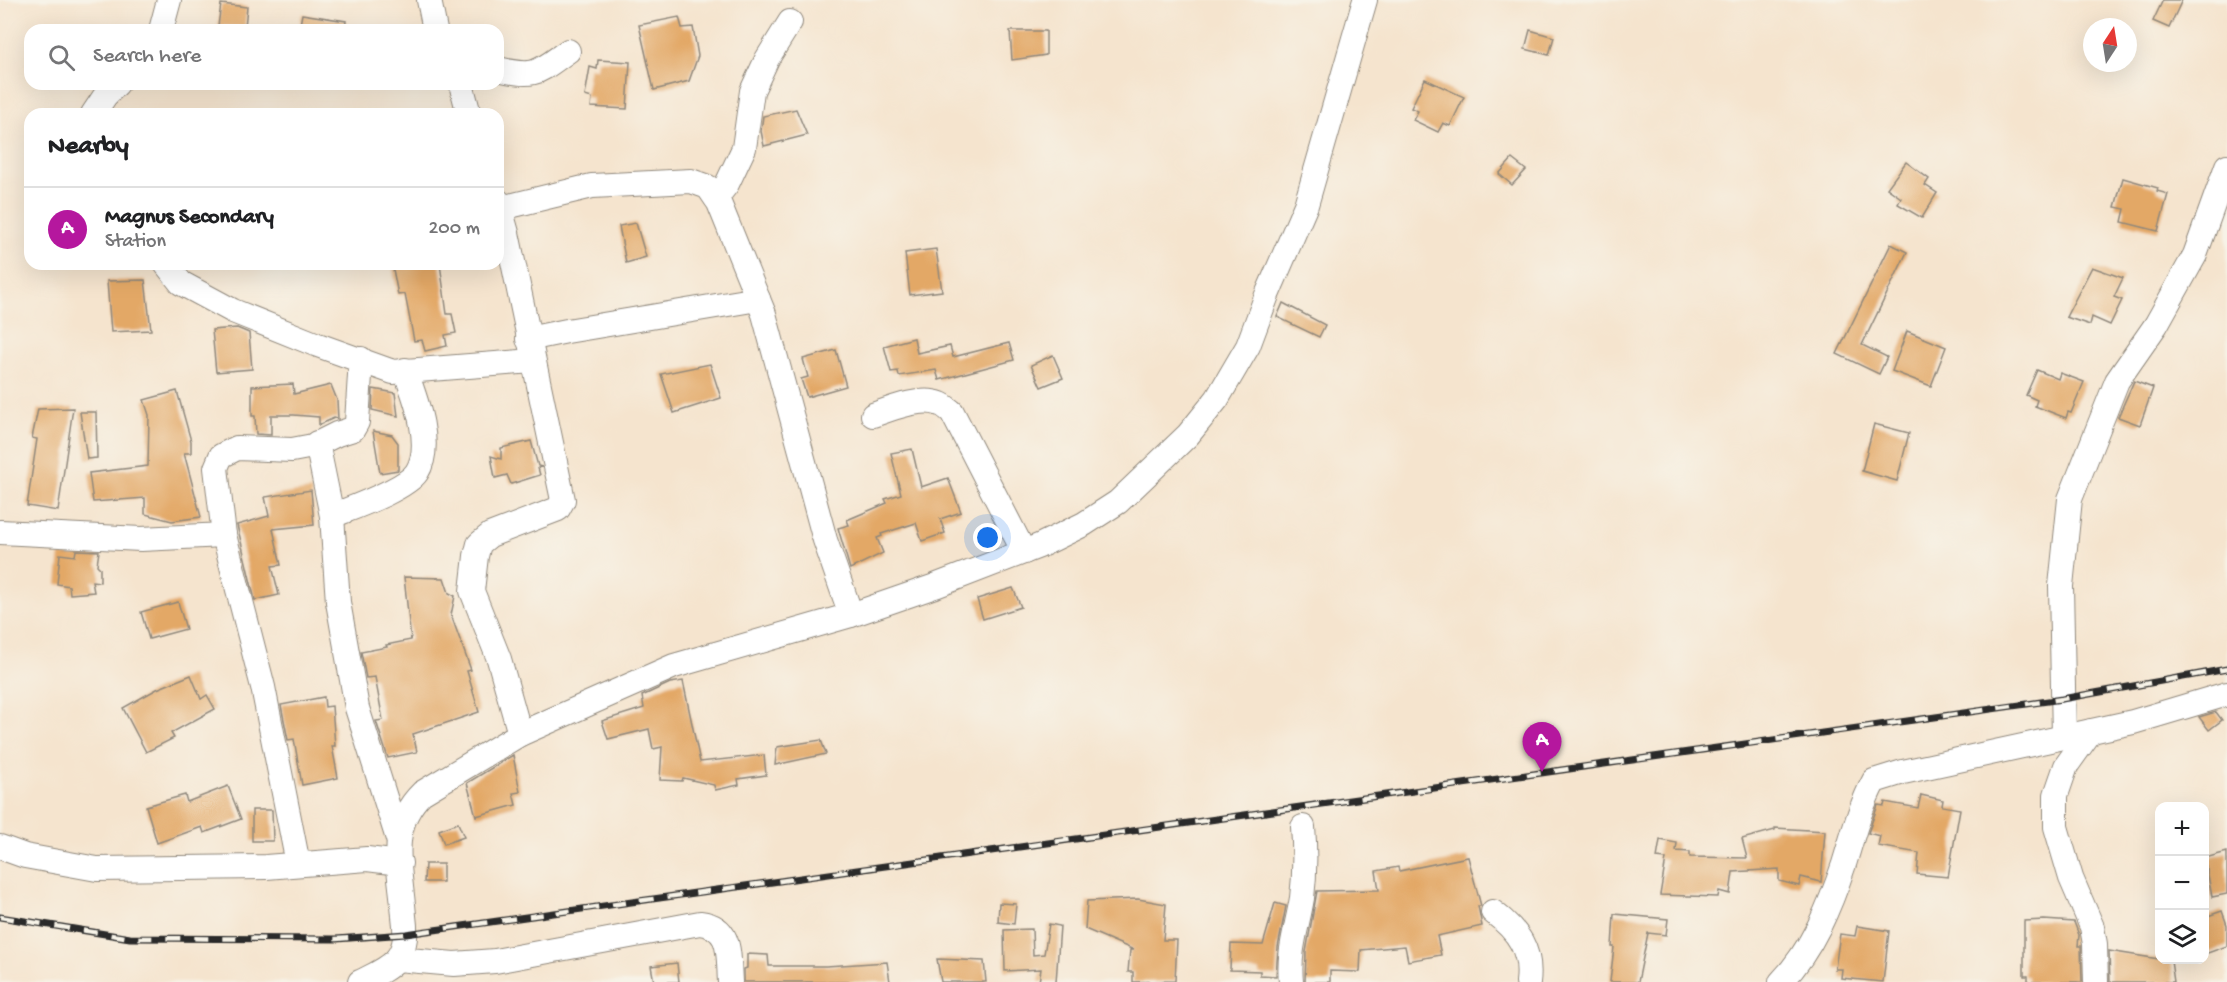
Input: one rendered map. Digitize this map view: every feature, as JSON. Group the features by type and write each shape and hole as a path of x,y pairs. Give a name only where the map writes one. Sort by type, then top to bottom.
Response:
{"street":[{"path":"163,24 169,0"},
{"path":"429,0 434,24"},
{"path":"398,839 410,804 422,793 520,734 675,666 851,615 1024,552 1084,524 1118,502 1188,435 1217,399 1248,346 1267,295 1306,205 1365,0"},
{"path":"716,198 727,184 744,148 752,91 767,59 790,22"},
{"path":"504,70 531,75 568,51"},
{"path":"97,108 111,90"},
{"path":"463,90 467,108"},
{"path":"2064,737 2061,586 2070,499 2117,381 2156,325 2195,255 2227,166"},
{"path":"504,204 592,186 691,181 708,187 716,198 758,299 825,540 851,615"},
{"path":"504,228 562,492 562,503 558,509 489,535 479,544 476,556 472,591 499,659 520,734"},
{"path":"171,270 181,283 233,311 393,372 531,350 567,331 758,299"},
{"path":"298,864 263,687 224,536 216,468 220,456 237,448 292,450 318,443 353,429 357,422 361,360"},
{"path":"332,516 386,493 417,473 422,458 423,438 418,405 405,370"},
{"path":"873,415 909,404 927,402 941,404 952,412 1024,552"},
{"path":"318,443 332,516 338,602 357,708 398,839 406,934 397,959 387,968 360,982"},
{"path":"0,532 141,539 224,536"},
{"path":"1781,982 1818,930 1843,866 1863,801 1874,781 1903,772 2133,722 2227,694"},
{"path":"2091,731 2066,766 2056,795 2056,827 2071,878 2092,927 2096,944 2096,982"},
{"path":"1291,982 1289,962 1302,897 1305,852 1303,827"},
{"path":"0,847 25,856 97,869 367,860 400,863"},
{"path":"1493,912 1509,924 1519,937 1527,954 1530,968 1528,982"},
{"path":"397,959 454,964 495,961 700,923 712,924 722,932 726,940 730,982"}],"building":[{"path":"2163,0 2182,0 2169,28 2153,21"},
{"path":"221,4 247,7 245,24 218,24"},
{"path":"302,14 346,21 346,24 300,24"},
{"path":"679,17 682,28 693,27 698,56 689,81 654,90 639,25"},
{"path":"1530,30 1554,37 1549,55 1525,49"},
{"path":"1010,31 1046,31 1046,55 1012,60"},
{"path":"598,60 630,62 627,109 591,107 592,98 585,96 590,67 597,69"},
{"path":"1425,79 1464,97 1450,126 1443,123 1438,132 1413,120 1418,111 1411,108"},
{"path":"796,109 807,135 764,146 761,131 763,116"},
{"path":"1512,159 1526,170 1512,185 1499,174"},
{"path":"1906,162 1929,179 1925,185 1937,193 1922,218 1898,204 1901,198 1887,188"},
{"path":"2123,178 2158,188 2157,191 2168,194 2158,231 2122,222 2125,209 2115,207"},
{"path":"636,223 646,257 626,263 619,226"},
{"path":"1891,244 1907,252 1862,345 1887,357 1879,374 1837,354"},
{"path":"936,249 942,291 910,295 905,253"},
{"path":"2092,267 2123,278 2114,297 2122,300 2110,325 2092,317 2090,325 2066,317"},
{"path":"393,270 441,270 447,314 452,314 456,333 445,335 447,346 425,351 422,340 414,341 405,294 398,295"},
{"path":"145,280 151,330 111,332 107,281"},
{"path":"1283,303 1325,325 1319,337 1277,317"},
{"path":"237,328 249,333 252,369 216,372 212,330"},
{"path":"1907,331 1946,347 1931,386 1892,371"},
{"path":"914,338 917,353 950,346 953,357 1009,343 1014,360 939,380 936,370 899,376 898,371 891,372 884,346"},
{"path":"836,350 846,386 807,397 801,379 808,377 803,359"},
{"path":"1053,355 1063,378 1041,387 1031,365"},
{"path":"710,364 721,398 674,413 661,374"},
{"path":"2037,370 2058,379 2060,373 2084,382 2071,413 2068,412 2066,418 2035,406 2037,400 2026,395"},
{"path":"2134,381 2153,388 2140,425 2118,417"},
{"path":"293,384 294,394 331,385 337,400 338,419 334,418 319,425 319,417 271,415 271,435 256,434 255,416 252,416 252,386"},
{"path":"373,389 395,393 398,416 372,410"},
{"path":"177,391 191,441 191,453 184,453 201,517 172,521 145,514 145,498 93,502 89,473 148,466 149,415 144,400"},
{"path":"73,408 58,511 27,506 37,439 32,438 38,409"},
{"path":"80,412 96,412 97,458 87,459"},
{"path":"1874,424 1909,433 1897,481 1862,471"},
{"path":"373,431 392,435 398,443 398,470 380,473"},
{"path":"531,441 538,466 542,467 538,468 540,475 511,484 507,475 495,478 491,456 501,459 501,448"},
{"path":"912,449 921,487 948,478 961,512 940,519 945,533 922,541 916,523 881,534 882,536 877,538 883,553 850,569 838,528 849,525 847,520 887,503 885,499 901,494 891,453"},
{"path":"311,490 314,525 273,529 281,565 272,566 279,595 255,600 237,525 269,516 265,497"},
{"path":"76,550 99,551 97,565 100,568 100,582 92,581 94,592 70,594 69,586 57,584 60,554 75,556"},
{"path":"404,577 444,578 449,593 455,596 451,615 471,670 467,671 479,712 413,734 417,752 388,758 376,721 383,720 375,677 366,678 361,652 411,640"},
{"path":"1013,588 1021,607 983,619 977,599"},
{"path":"178,602 186,629 149,639 141,612"},
{"path":"191,675 201,699 207,695 215,709 171,733 174,738 146,752 123,708 157,689"},
{"path":"683,681 700,762 764,755 766,775 738,779 739,785 715,790 714,785 683,778 682,781 660,780 662,747 653,749 649,729 608,739 602,721 644,708 642,696 670,683"},
{"path":"324,697 325,707 332,706 335,746 332,746 338,778 302,785 294,739 288,740 281,705"},
{"path":"2216,712 2222,720 2209,730 2199,717"},
{"path":"821,740 826,754 775,765 777,747"},
{"path":"513,755 520,792 513,793 516,805 476,816 467,783"},
{"path":"228,786 241,819 204,833 202,827 157,843 146,806 185,795 187,802"},
{"path":"1921,795 1943,800 1942,806 1960,809 1948,877 1917,874 1919,853 1878,846 1880,836 1868,833 1878,805 1884,806 1885,802 1918,808"},
{"path":"252,810 272,810 273,841 252,841"},
{"path":"458,823 464,837 444,844 439,830"},
{"path":"1775,828 1825,831 1821,882 1801,877 1799,886 1779,881 1779,869 1733,872 1730,894 1719,891 1718,897 1660,895 1666,859 1657,858 1660,840 1677,843 1676,851 1690,852 1690,857 1747,858 1742,839 1775,830"},
{"path":"2227,852 2227,894 2212,897 2209,857"},
{"path":"1468,857 1481,906 1478,906 1482,926 1437,936 1441,955 1408,961 1405,946 1361,950 1360,972 1330,971 1330,982 1305,982 1306,952 1317,891 1379,890 1376,871 1398,867 1399,871"},
{"path":"425,864 443,864 443,882 424,882"},
{"path":"1138,899 1166,904 1163,940 1177,940 1175,981 1133,982 1133,972 1128,972 1130,950 1134,950 1085,929 1087,901"},
{"path":"999,903 1016,904 1014,924 998,922"},
{"path":"1275,903 1286,906 1278,947 1276,976 1260,975 1260,971 1230,970 1231,944 1263,945"},
{"path":"2222,911 2227,925 2227,946 2209,953 2209,916"},
{"path":"1614,914 1668,919 1666,935 1648,933 1638,982 1610,982 1614,947 1612,947"},
{"path":"2024,921 2074,922 2079,935 2078,946 2081,946 2082,982 2028,982 2028,976 2024,976"},
{"path":"1049,924 1060,926 1056,982 1039,982 1041,969 1005,971 1004,930 1032,929 1033,955 1044,954"},
{"path":"1857,926 1889,931 1883,982 1841,978 1842,969 1835,969 1840,934 1855,936"},
{"path":"2109,951 2155,958 2155,964 2171,964 2174,982 2110,982"},
{"path":"747,954 768,955 769,966 826,966 887,962 890,982 744,982"},
{"path":"937,959 984,961 986,982 941,982"},
{"path":"677,963 679,982 654,982 651,966"}],"railway":[{"path":"0,917 130,938 336,939 406,934 2062,699 2227,669"}],"place":[{"name":"Magnus Secondary","path":"1542,772"}]}
